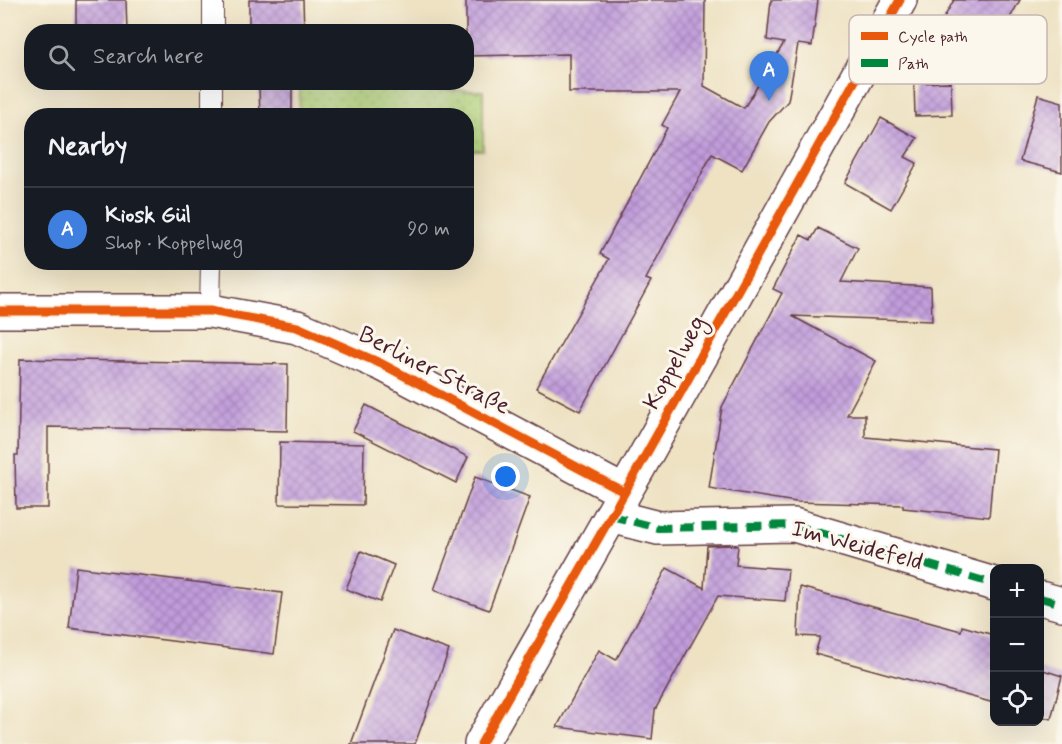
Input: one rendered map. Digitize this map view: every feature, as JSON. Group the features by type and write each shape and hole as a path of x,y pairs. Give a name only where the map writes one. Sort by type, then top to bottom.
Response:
{"street":[{"name":"Koppelweg","path":"892,15 900,0"},
{"name":"Koppelweg","path":"482,744 853,84"},
{"name":"Berliner Straße","path":"0,311 210,311 297,327 382,364 618,504"},
{"name":"Im Weidefeld","path":"618,504 658,528 794,525 990,583"},
{"path":"1044,599 1062,604"}],"lane":[{"path":"213,0 213,24"},
{"path":"212,90 212,108"},
{"path":"210,311 211,270"}],"green space":[{"path":"300,90 483,91 483,150 474,150 474,108 299,108"}],"building":[{"path":"76,0 126,0 127,24 76,24"},
{"path":"249,0 303,0 304,24 249,24"},
{"path":"466,0 705,0 704,86 744,108 784,43 767,40 771,0 818,0 812,46 798,44 788,101 769,122 742,170 712,154 646,279 651,281 580,411 536,388 609,259 600,254 667,128 662,125 680,92 569,92 569,54 474,56 474,24 466,24"},
{"path":"954,0 1020,0 1012,15 946,15"},
{"path":"914,84 951,84 952,115 915,116"},
{"path":"259,90 292,90 292,108 260,108"},
{"path":"1038,95 1062,102 1062,172 1020,161"},
{"path":"881,118 917,138 905,157 917,163 891,209 845,183"},
{"path":"818,228 858,248 841,282 931,287 932,321 792,316 876,361 847,415 865,415 865,437 995,449 989,517 903,508 903,505 796,502 709,488 722,407 782,293 773,289 801,235 811,240"},
{"path":"20,359 288,364 287,431 48,427 48,508 16,508 15,455 18,455"},
{"path":"366,405 468,457 456,483 353,431"},
{"path":"280,442 364,444 363,505 279,504"},
{"path":"475,477 530,497 489,610 434,590"},
{"path":"707,546 738,546 736,565 788,569 785,601 718,596 655,710 652,739 557,727 599,650 616,660 667,568 704,588"},
{"path":"361,551 394,565 380,602 346,589"},
{"path":"76,567 282,593 274,654 69,628"},
{"path":"800,587 961,631 962,626 990,634 990,702 815,654 820,637 798,636"},
{"path":"393,630 449,650 415,744 351,744"},
{"path":"1044,670 1062,676 1051,719 1044,717"}],"marked path":[{"path":"611,516 658,528 794,525 990,583"},
{"path":"1044,599 1062,604"}],"cycle path":[{"path":"892,15 900,0"},
{"path":"481,744 853,84"},
{"path":"0,311 210,311 297,327 382,364 624,492"}],"place":[{"name":"Kiosk Gül","path":"769,101"}]}
